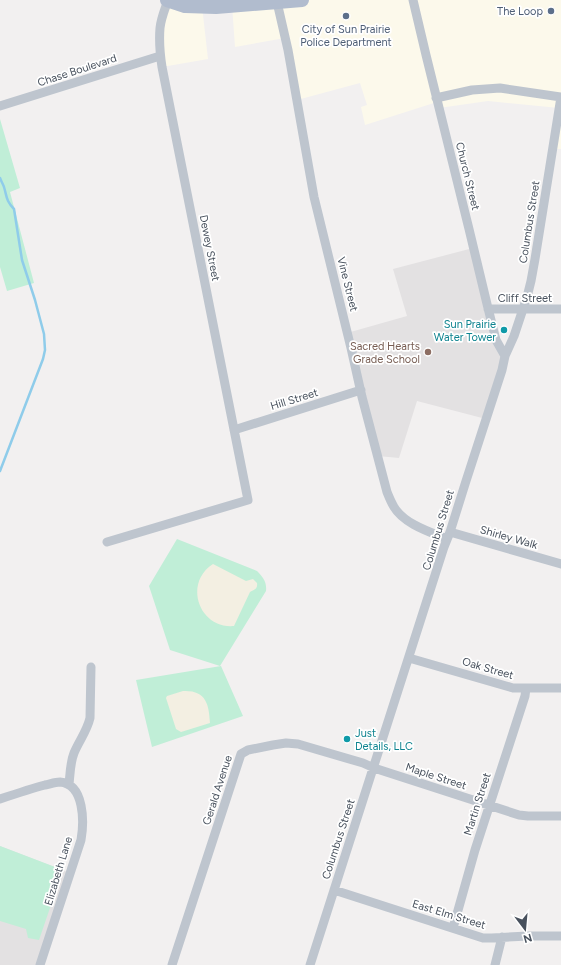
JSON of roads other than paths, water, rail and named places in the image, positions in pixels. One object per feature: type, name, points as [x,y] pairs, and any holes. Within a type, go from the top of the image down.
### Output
[{"type":"main road","points":[[168,0],[185,6],[216,6],[302,0]]},
{"type":"street","name":"Dewey Street","points":[[107,542],[248,500],[160,56],[160,28],[168,0]]},
{"type":"street","name":"Church Street","points":[[413,0],[488,310],[496,340],[505,356]]},
{"type":"street","name":"Vine Street","points":[[277,2],[314,197],[361,390],[388,492],[394,507],[406,520],[422,528],[449,536]]},
{"type":"street","name":"Chase Boulevard","points":[[0,106],[160,56]]},
{"type":"street","points":[[436,98],[472,90],[500,88],[561,97]]},
{"type":"street","name":"Columbus Street","points":[[310,965],[449,536],[502,370],[505,356],[523,310],[535,260],[561,97]]},
{"type":"street","name":"Cliff Street","points":[[488,310],[561,309]]},
{"type":"street","name":"Hill Street","points":[[234,430],[361,390]]},
{"type":"street","name":"Shirley Walk","points":[[449,536],[561,564]]},
{"type":"street","name":"Oak Street","points":[[409,658],[514,688],[561,688]]},
{"type":"street","points":[[0,799],[54,783],[60,782],[69,785],[72,758],[90,718],[91,667]]},
{"type":"street","name":"Martin Street","points":[[453,928],[465,883],[525,696],[526,688]]},
{"type":"street","name":"Gerald Avenue","points":[[172,965],[241,754],[248,750],[273,745],[286,743],[298,744],[374,768]]},
{"type":"street","name":"Maple Street","points":[[374,768],[519,815],[561,816]]},
{"type":"street","name":"Elizabeth Lane","points":[[40,965],[83,830],[82,811],[77,792],[69,785]]},
{"type":"street","name":"East Elm Street","points":[[334,890],[483,938],[561,936]]},
{"type":"street","points":[[495,965],[502,938]]},
{"type":"waterway","points":[[0,178],[8,201],[14,209],[22,260],[44,334],[45,350],[43,359],[0,471]]},
{"type":"place","name":"The Loop","points":[[551,11]]},
{"type":"place","name":"City of Sun Prairie Police Department","points":[[346,16]]},
{"type":"place","name":"Sun Prairie Water Tower","points":[[504,330]]},
{"type":"place","name":"Sacred Hearts Grade School","points":[[428,352]]},
{"type":"place","name":"Just Details, LLC","points":[[347,739]]}]
